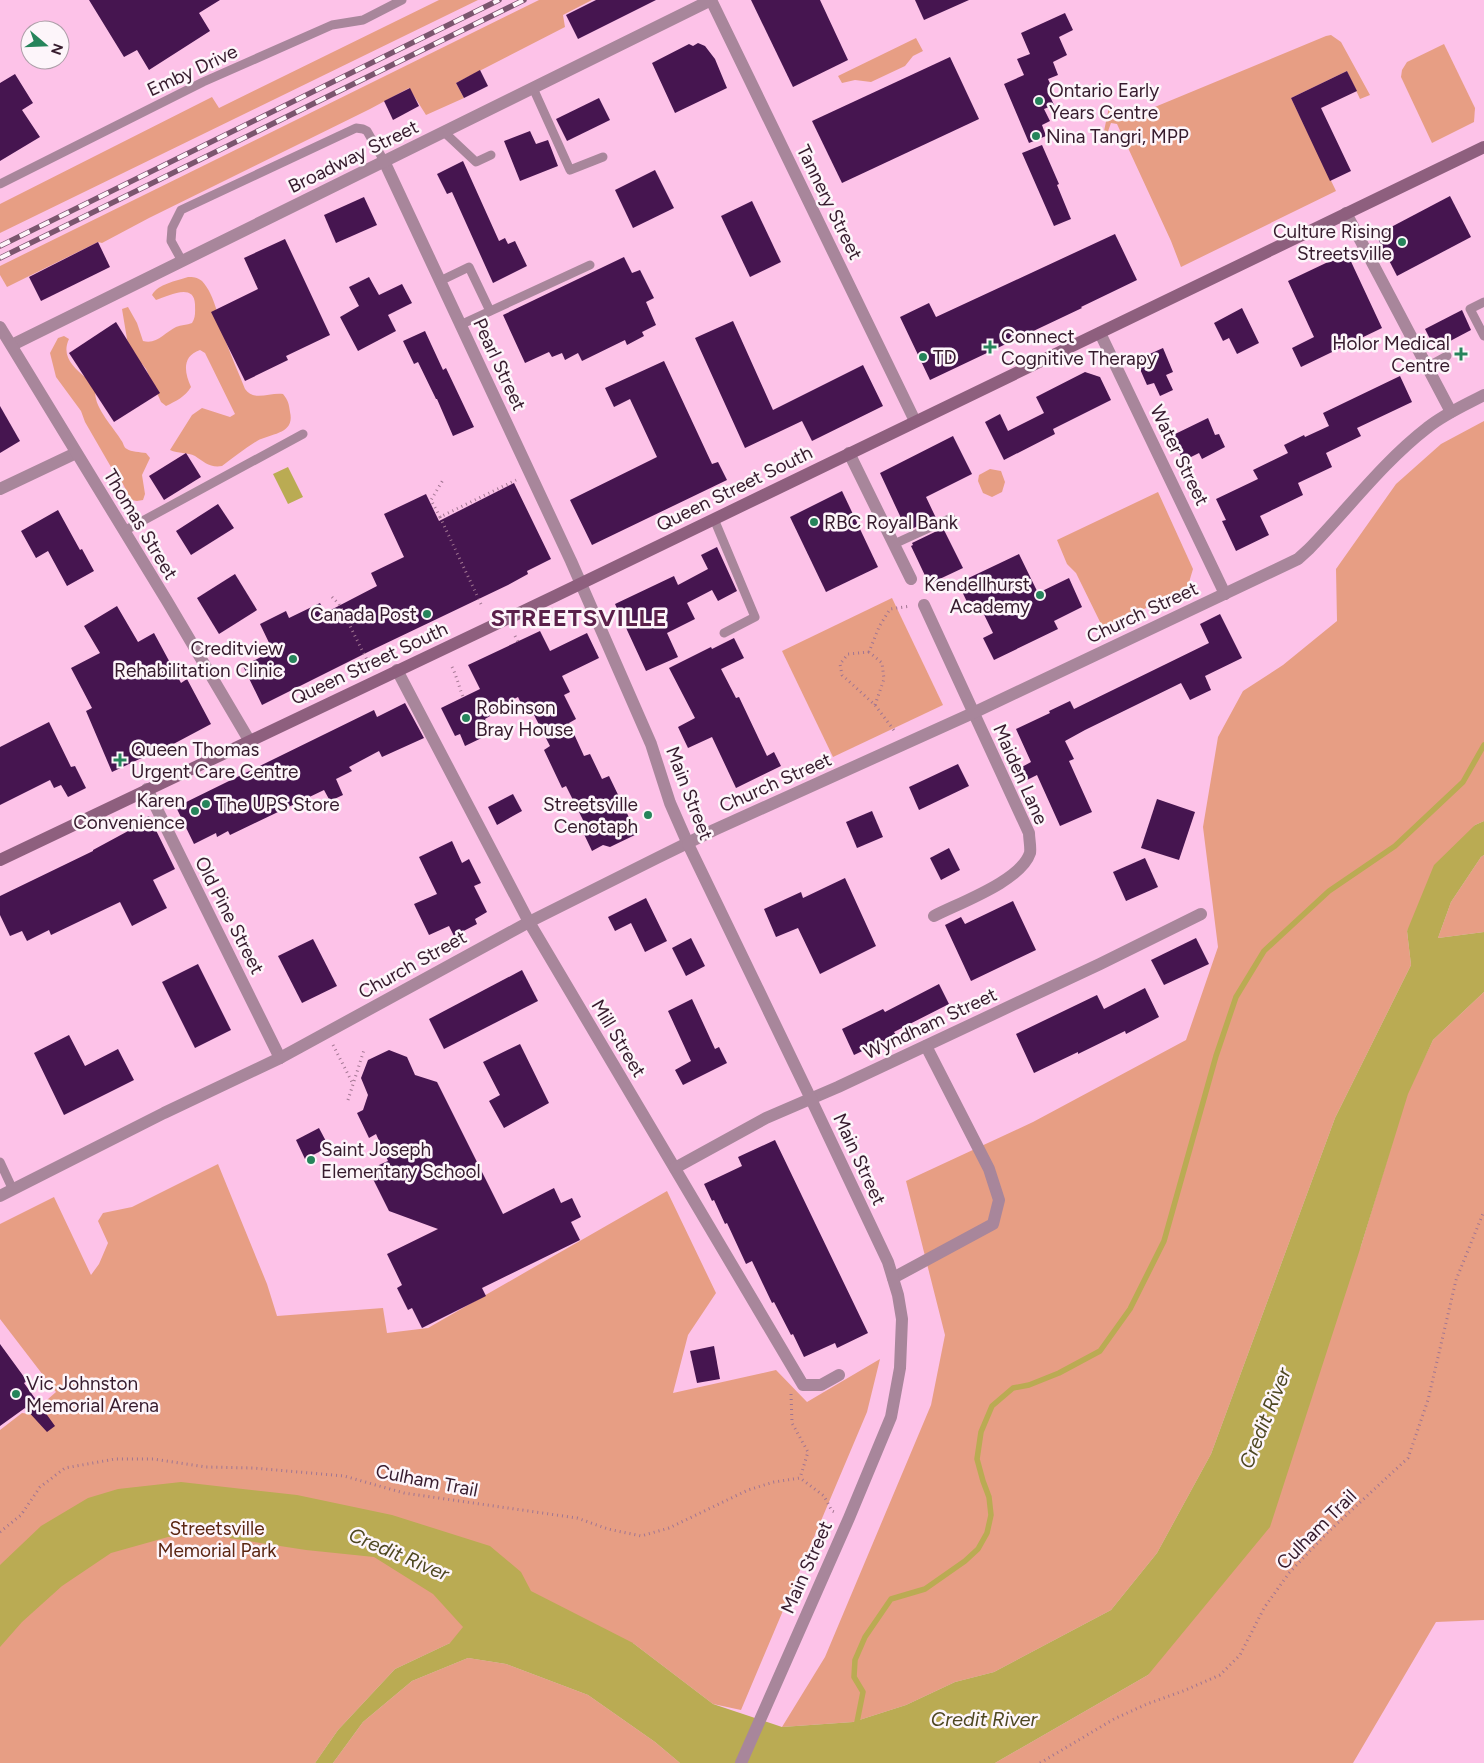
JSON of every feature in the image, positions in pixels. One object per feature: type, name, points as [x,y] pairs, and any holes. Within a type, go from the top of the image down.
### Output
[{"type":"main road","name":"Queen Street South","points":[[0,860],[1100,334],[1484,147]]},
{"type":"street","name":"Broadway Street","points":[[12,345],[711,0]]},
{"type":"street","name":"Tannery Street","points":[[711,0],[915,421]]},
{"type":"street","name":"Pearl Street","points":[[384,161],[581,583]]},
{"type":"street","points":[[1346,213],[1451,412]]},
{"type":"street","name":"Thomas Street","points":[[0,327],[249,740]]},
{"type":"street","name":"Water Street","points":[[1100,334],[1225,594]]},
{"type":"street","name":"Church Street","points":[[0,1196],[164,1113],[280,1058],[529,922],[714,830],[973,713],[1298,559],[1316,543],[1413,439],[1451,412],[1484,395]]},
{"type":"street","points":[[0,489],[76,453]]},
{"type":"street","points":[[849,453],[911,579]]},
{"type":"street","name":"Main Street","points":[[581,583],[651,744],[670,803],[688,844],[888,1262],[898,1295],[902,1319],[902,1346],[897,1392],[891,1417],[849,1518],[741,1763]]},
{"type":"street","name":"Maiden Lane","points":[[924,605],[1028,833],[1030,852],[1022,867],[1008,880],[934,916]]},
{"type":"street","name":"Mill Street","points":[[397,670],[529,922],[803,1385]]},
{"type":"street","name":"Old Pine Street","points":[[147,790],[280,1058]]},
{"type":"street","name":"Wyndham Street","points":[[675,1168],[766,1118],[926,1046],[1201,914]]},
{"type":"street","points":[[893,1278],[993,1224],[999,1200],[989,1169],[926,1046]]},
{"type":"street","points":[[803,1385],[821,1385],[839,1376]]},
{"type":"lane","name":"Emby Drive","points":[[0,184],[203,82],[332,25],[363,20],[402,0]]},
{"type":"lane","points":[[532,88],[570,170],[603,158]]},
{"type":"lane","points":[[182,261],[171,241],[172,228],[180,210],[352,130],[363,129],[368,131],[384,161]]},
{"type":"lane","points":[[444,132],[476,162],[491,155]]},
{"type":"lane","points":[[460,325],[590,265]]},
{"type":"lane","points":[[440,281],[469,267],[490,311]]},
{"type":"lane","points":[[1484,302],[1470,309],[1484,336]]},
{"type":"lane","points":[[1427,367],[1447,356]]},
{"type":"lane","points":[[124,531],[303,434]]},
{"type":"lane","points":[[894,544],[951,518]]},
{"type":"lane","points":[[714,519],[755,617],[724,633]]},
{"type":"lane","points":[[0,1162],[13,1190]]},
{"type":"path","points":[[440,517],[518,479]]},
{"type":"path","points":[[443,480],[432,500],[481,604]]},
{"type":"path","points":[[332,597],[338,604],[367,660]]},
{"type":"path","points":[[869,652],[879,627],[890,609],[924,605]]},
{"type":"path","points":[[516,636],[518,642]]},
{"type":"path","points":[[875,705],[884,679],[882,664],[869,652],[848,654],[840,664],[842,675],[875,705],[888,720],[903,745]]},
{"type":"path","points":[[452,667],[463,697]]},
{"type":"path","points":[[332,1045],[353,1085]]},
{"type":"path","points":[[348,1100],[364,1050]]},
{"type":"path","name":"Culham Trail","points":[[1040,1763],[1114,1719],[1148,1704],[1183,1692],[1220,1675],[1240,1656],[1264,1608],[1289,1573],[1327,1533],[1408,1458],[1428,1400],[1456,1280],[1484,1211]]},
{"type":"path","points":[[803,1385],[791,1391],[792,1423],[808,1452],[800,1478],[824,1496],[832,1511],[849,1518]]},
{"type":"path","name":"Culham Trail","points":[[0,1532],[21,1514],[40,1487],[65,1468],[115,1459],[153,1459],[206,1467],[253,1468],[344,1476],[404,1493],[577,1518],[608,1529],[641,1536],[668,1528],[748,1490],[774,1482],[800,1478]]},
{"type":"green space","points":[[439,0],[478,0],[0,233],[0,204],[212,97],[219,108]]},
{"type":"green space","points":[[539,0],[592,0],[563,15],[565,27],[456,83],[464,98],[426,115],[409,88],[102,243],[98,242],[7,287],[0,275],[0,266]]},
{"type":"green space","points":[[1331,35],[1341,42],[1370,95],[1360,99],[1347,71],[1291,98],[1336,191],[1181,267],[1117,124],[1111,123],[1106,137],[1103,136],[1109,107],[1114,106],[1121,121]]},
{"type":"green space","points":[[916,38],[923,51],[913,56],[905,66],[871,82],[855,80],[842,83],[838,76]]},
{"type":"green space","points":[[1444,44],[1475,108],[1474,122],[1432,143],[1401,77],[1402,70],[1407,62]]},
{"type":"green space","points":[[188,277],[197,278],[202,281],[211,294],[226,342],[245,389],[249,393],[258,396],[283,394],[289,404],[291,419],[286,429],[257,441],[222,466],[211,465],[195,456],[170,450],[192,415],[202,408],[230,417],[235,414],[205,353],[200,350],[187,360],[186,370],[191,387],[183,396],[166,406],[161,402],[142,364],[96,388],[95,395],[104,415],[125,447],[131,451],[146,453],[150,458],[142,475],[145,494],[143,500],[131,500],[85,422],[81,411],[56,377],[50,353],[58,338],[64,336],[69,339],[66,351],[67,356],[77,370],[86,378],[128,345],[122,309],[128,307],[137,323],[143,341],[148,342],[157,340],[176,327],[192,323],[195,316],[195,304],[194,297],[190,294],[180,292],[156,300],[152,295],[158,288]]},
{"type":"green space","points":[[1484,421],[1484,821],[1475,825],[1407,931],[1411,965],[1335,1118],[1211,1454],[1157,1553],[1111,1610],[994,1672],[955,1682],[906,1705],[853,1722],[782,1727],[825,1657],[931,1405],[945,1335],[906,1181],[1033,1122],[1186,1040],[1218,947],[1203,827],[1218,737],[1243,691],[1283,665],[1337,621],[1336,569],[1396,484],[1441,444]]},
{"type":"green space","points":[[990,469],[1001,471],[1005,482],[1002,492],[992,497],[983,493],[978,481],[979,475]]},
{"type":"green space","points":[[1158,492],[1193,569],[1187,589],[1103,628],[1076,573],[1067,564],[1057,540]]},
{"type":"green space","points":[[892,598],[943,705],[833,757],[782,651]]},
{"type":"green space","points":[[1484,855],[1484,932],[1438,938],[1451,902]]},
{"type":"green space","points":[[1484,992],[1484,1620],[1436,1622],[1353,1763],[995,1763],[1148,1675],[1361,1246],[1407,1094],[1433,1040]]},
{"type":"green space","name":"Streetsville Memorial Park","points":[[218,1164],[267,1284],[277,1316],[383,1308],[387,1333],[428,1328],[667,1191],[716,1293],[688,1335],[673,1393],[776,1370],[807,1402],[880,1359],[867,1412],[741,1710],[713,1704],[633,1643],[450,1643],[395,1669],[338,1730],[315,1763],[0,1763],[0,1430],[22,1413],[31,1414],[56,1392],[0,1319],[0,1224],[54,1197],[91,1275],[99,1264],[108,1243],[98,1221],[103,1213],[132,1207]]},
{"type":"green space","points":[[468,1658],[506,1664],[588,1695],[655,1742],[680,1763],[333,1763],[363,1722],[412,1681]]},
{"type":"water","points":[[288,467],[303,497],[288,504],[273,474]]},
{"type":"water","name":"Credit River","points":[[1484,821],[1484,855],[1451,902],[1438,938],[1484,932],[1484,992],[1433,1040],[1408,1094],[1270,1527],[1148,1675],[995,1763],[680,1763],[655,1742],[588,1695],[506,1664],[468,1658],[412,1681],[363,1722],[333,1763],[315,1763],[338,1730],[395,1669],[450,1643],[463,1627],[433,1594],[374,1557],[306,1550],[210,1535],[168,1537],[111,1553],[62,1586],[22,1622],[0,1647],[0,1565],[41,1526],[88,1498],[118,1489],[181,1482],[297,1495],[392,1515],[490,1546],[521,1572],[531,1591],[633,1643],[713,1704],[782,1727],[853,1722],[906,1705],[955,1682],[994,1672],[1111,1610],[1157,1553],[1211,1454],[1335,1118],[1411,965],[1407,931],[1434,865],[1475,825]]},
{"type":"building","points":[[89,0],[220,0],[199,13],[210,31],[149,70],[137,50],[124,57]]},
{"type":"building","points":[[596,0],[656,0],[578,39],[566,15]]},
{"type":"building","points":[[751,0],[820,0],[848,60],[793,87]]},
{"type":"building","points":[[915,0],[969,0],[924,20]]},
{"type":"building","points":[[1065,13],[1073,30],[1059,37],[1067,55],[1053,62],[1058,75],[1048,79],[1053,90],[1048,92],[1054,105],[1044,109],[1050,121],[1042,125],[1046,136],[1029,143],[1004,84],[1024,75],[1017,59],[1030,54],[1021,33]]},
{"type":"building","points":[[698,43],[705,46],[715,59],[727,88],[675,113],[652,63],[689,44],[693,46]]},
{"type":"building","points":[[950,57],[979,119],[842,183],[812,121]]},
{"type":"building","points":[[480,70],[488,86],[464,98],[456,83]]},
{"type":"building","points":[[1347,71],[1357,91],[1321,108],[1351,171],[1330,181],[1291,98]]},
{"type":"building","points":[[15,74],[33,103],[22,110],[40,137],[0,161],[0,83]]},
{"type":"building","points":[[410,88],[419,106],[393,120],[384,101]]},
{"type":"building","points":[[599,98],[610,120],[567,141],[556,119]]},
{"type":"building","points":[[530,131],[536,144],[548,140],[558,166],[520,181],[504,141]]},
{"type":"building","points":[[1042,145],[1059,184],[1057,185],[1071,219],[1054,226],[1022,153]]},
{"type":"building","points":[[463,161],[499,241],[505,238],[508,244],[515,241],[527,266],[493,283],[452,192],[447,194],[437,174]]},
{"type":"building","points":[[655,170],[674,208],[633,228],[615,190]]},
{"type":"building","points":[[1450,196],[1471,237],[1397,276],[1376,235]]},
{"type":"building","points":[[364,197],[377,225],[336,243],[324,215]]},
{"type":"building","points":[[752,201],[781,262],[750,277],[721,216]]},
{"type":"building","points":[[1115,234],[1137,280],[930,380],[900,317],[929,303],[936,317]]},
{"type":"building","points":[[285,239],[330,335],[286,356],[288,360],[245,381],[211,312],[258,289],[244,258]]},
{"type":"building","points":[[98,242],[110,267],[41,301],[29,277]]},
{"type":"building","points":[[1347,253],[1382,328],[1301,367],[1292,348],[1314,337],[1288,281]]},
{"type":"building","points":[[624,257],[632,273],[640,270],[654,298],[646,302],[656,325],[642,332],[644,336],[627,345],[625,340],[582,361],[578,353],[565,360],[562,353],[552,357],[549,352],[525,363],[503,315]]},
{"type":"building","points":[[369,277],[379,295],[402,284],[412,303],[388,315],[396,331],[358,351],[340,317],[359,306],[349,287]]},
{"type":"building","points":[[1242,308],[1259,343],[1237,354],[1229,338],[1223,341],[1214,323]]},
{"type":"building","name":"Holor Medical Centre","points":[[1462,310],[1471,330],[1435,349],[1425,329]]},
{"type":"building","points":[[733,321],[773,410],[863,365],[883,406],[812,441],[802,421],[745,448],[695,338]]},
{"type":"building","points":[[116,322],[160,393],[114,422],[69,353]]},
{"type":"building","points":[[425,331],[443,370],[446,368],[474,427],[453,436],[418,362],[414,364],[403,341]]},
{"type":"building","points":[[1163,348],[1173,372],[1166,375],[1173,390],[1160,396],[1154,383],[1147,385],[1136,360]]},
{"type":"building","points":[[664,361],[712,464],[718,462],[727,480],[592,545],[570,500],[657,457],[630,399],[614,407],[605,388]]},
{"type":"building","points":[[1085,372],[1100,377],[1111,400],[1053,429],[1055,434],[1004,460],[985,422],[1000,414],[1008,431],[1044,413],[1036,397]]},
{"type":"building","points":[[1400,376],[1412,402],[1357,428],[1361,436],[1326,453],[1332,467],[1298,483],[1303,495],[1260,516],[1269,535],[1236,551],[1222,521],[1226,520],[1216,499],[1258,479],[1253,470],[1288,453],[1284,445],[1329,426],[1323,413]]},
{"type":"building","points":[[0,406],[20,441],[0,453]]},
{"type":"building","points":[[1208,418],[1215,435],[1219,434],[1225,447],[1202,459],[1199,453],[1183,461],[1171,436]]},
{"type":"building","points":[[953,436],[972,474],[926,497],[936,518],[907,531],[880,473]]},
{"type":"building","points":[[186,453],[201,477],[164,500],[149,476]]},
{"type":"building","points":[[514,483],[551,559],[527,571],[528,574],[508,585],[262,705],[243,666],[273,651],[260,624],[286,611],[289,618],[320,603],[325,613],[377,586],[371,573],[404,557],[384,514],[426,494],[439,521]]},
{"type":"building","points":[[842,491],[878,567],[826,592],[790,517]]},
{"type":"building","points":[[218,504],[234,528],[191,555],[176,531]]},
{"type":"building","points":[[58,510],[94,571],[67,586],[48,551],[36,558],[21,531]]},
{"type":"building","points":[[941,529],[942,531],[944,530],[963,568],[929,584],[911,546],[913,545],[912,543]]},
{"type":"building","points":[[717,547],[737,591],[718,601],[712,590],[687,603],[695,619],[667,633],[678,657],[646,671],[615,604],[674,576],[678,585],[708,569],[701,555]]},
{"type":"building","points":[[1019,554],[1038,593],[1069,578],[1082,607],[1054,621],[1058,629],[994,660],[983,638],[993,633],[977,600],[968,604],[958,583]]},
{"type":"building","points":[[235,574],[257,610],[219,634],[197,598]]},
{"type":"building","points":[[117,606],[138,642],[154,633],[181,683],[187,679],[211,724],[149,757],[148,755],[112,772],[86,711],[92,708],[71,668],[100,653],[84,626]]},
{"type":"building","points":[[1220,614],[1242,658],[1205,676],[1211,690],[1190,700],[1181,683],[1065,741],[1074,759],[1069,761],[1092,812],[1060,826],[1037,775],[1027,780],[1020,768],[1031,762],[1016,729],[1070,701],[1074,709],[1209,643],[1200,624]]},
{"type":"building","points":[[540,631],[550,651],[587,633],[599,658],[562,676],[570,692],[564,695],[576,719],[569,723],[584,756],[590,754],[602,779],[609,776],[637,834],[610,847],[603,845],[592,851],[583,832],[588,830],[566,786],[562,788],[544,750],[550,746],[532,711],[526,714],[518,697],[488,712],[490,716],[485,719],[492,733],[465,746],[460,734],[455,736],[441,708],[480,689],[468,665]]},
{"type":"building","points":[[734,638],[744,658],[721,669],[736,698],[739,697],[767,756],[774,752],[781,766],[736,788],[712,737],[688,748],[678,727],[695,718],[669,668]]},
{"type":"building","points":[[405,703],[424,738],[382,757],[379,751],[349,767],[352,771],[336,779],[343,795],[330,801],[324,790],[230,835],[228,831],[217,837],[216,833],[194,844],[176,807],[374,710],[377,717]]},
{"type":"building","points":[[49,722],[71,767],[75,766],[86,788],[68,797],[61,785],[54,788],[50,780],[0,805],[0,747]]},
{"type":"building","points":[[958,764],[969,786],[919,810],[909,787]]},
{"type":"building","points":[[513,794],[522,811],[497,825],[488,807]]},
{"type":"building","points":[[1157,799],[1195,812],[1179,860],[1141,848]]},
{"type":"building","points":[[872,811],[883,837],[857,848],[846,822]]},
{"type":"building","points":[[149,816],[175,869],[153,880],[167,908],[132,926],[120,902],[51,935],[49,930],[27,941],[22,931],[10,936],[0,915],[0,896],[93,851],[130,830],[128,826]]},
{"type":"building","points":[[452,841],[462,863],[469,859],[481,883],[474,886],[487,912],[475,919],[477,924],[454,936],[449,926],[429,935],[414,904],[437,894],[419,857]]},
{"type":"building","points":[[949,848],[960,870],[941,880],[930,858]]},
{"type":"building","points":[[1145,858],[1158,887],[1126,901],[1113,872]]},
{"type":"building","points":[[845,878],[876,946],[820,974],[798,928],[776,937],[764,909],[801,892],[803,898]]},
{"type":"building","points":[[646,898],[667,941],[645,952],[631,923],[615,931],[608,917]]},
{"type":"building","points":[[1013,901],[1036,950],[971,981],[945,925],[961,917],[965,924]]},
{"type":"building","points":[[691,938],[705,966],[686,976],[672,948]]},
{"type":"building","points":[[1196,938],[1209,964],[1164,985],[1151,960]]},
{"type":"building","points":[[313,939],[337,986],[302,1003],[278,956]]},
{"type":"building","points":[[198,964],[231,1030],[195,1048],[162,982]]},
{"type":"building","points":[[522,970],[538,1001],[444,1049],[429,1019]]},
{"type":"building","points":[[939,984],[949,1004],[894,1032],[896,1035],[854,1055],[842,1029],[883,1009],[885,1012]]},
{"type":"building","points":[[1145,988],[1159,1017],[1126,1034],[1125,1031],[1034,1073],[1016,1034],[1097,995],[1104,1009]]},
{"type":"building","points":[[692,999],[715,1049],[719,1047],[727,1063],[683,1085],[675,1070],[691,1061],[668,1011]]},
{"type":"building","points":[[69,1035],[85,1066],[118,1049],[134,1080],[64,1115],[34,1053]]},
{"type":"building","points":[[520,1044],[549,1103],[504,1128],[489,1101],[500,1095],[483,1062]]},
{"type":"building","points":[[389,1050],[407,1057],[415,1075],[437,1082],[503,1214],[554,1188],[561,1203],[572,1198],[581,1217],[571,1222],[580,1240],[482,1288],[486,1296],[422,1328],[412,1308],[408,1310],[397,1288],[402,1285],[387,1254],[438,1229],[389,1211],[373,1179],[379,1165],[388,1161],[376,1134],[369,1138],[357,1113],[363,1110],[368,1095],[361,1078],[368,1060]]},
{"type":"building","points":[[319,1128],[329,1147],[305,1159],[296,1140]]},
{"type":"building","points":[[775,1140],[868,1333],[837,1348],[835,1343],[804,1357],[793,1334],[791,1335],[774,1302],[772,1303],[752,1261],[746,1264],[727,1223],[725,1224],[704,1184],[742,1166],[738,1157]]},
{"type":"building","name":"Vic Johnston Memorial Arena","points":[[0,1344],[27,1381],[24,1383],[55,1426],[47,1432],[25,1408],[0,1426]]},
{"type":"building","points":[[714,1346],[720,1379],[697,1383],[690,1351]]},
{"type":"waterway","points":[[856,1727],[863,1692],[854,1677],[855,1660],[865,1637],[891,1599],[925,1589],[965,1561],[978,1549],[987,1533],[991,1515],[989,1497],[977,1459],[981,1432],[992,1406],[1013,1388],[1029,1385],[1059,1373],[1100,1351],[1130,1309],[1164,1241],[1216,1056],[1236,997],[1264,951],[1329,891],[1395,846],[1463,782],[1484,745]]},
{"type":"railway","points":[[0,246],[499,0]]},
{"type":"railway","points":[[0,258],[524,0]]},
{"type":"place","name":"Ontario Early Years Centre","points":[[1039,101]]},
{"type":"place","name":"Nina Tangri, MPP","points":[[1036,136]]},
{"type":"place","name":"Culture Rising Streetsville","points":[[1402,242]]},
{"type":"place","name":"Connect Cognitive Therapy","points":[[990,347]]},
{"type":"place","name":"Holor Medical Centre","points":[[1461,354]]},
{"type":"place","name":"TD","points":[[923,357]]},
{"type":"place","name":"RBC Royal Bank","points":[[814,522]]},
{"type":"place","name":"Kendellhurst Academy","points":[[1040,595]]},
{"type":"place","name":"Canada Post","points":[[427,614]]},
{"type":"place","name":"Creditview Rehabilitation Clinic","points":[[293,659]]},
{"type":"place","name":"Robinson Bray House","points":[[466,718]]},
{"type":"place","name":"Queen Thomas Urgent Care Centre","points":[[120,760]]},
{"type":"place","name":"The UPS Store","points":[[206,804]]},
{"type":"place","name":"Karen Convenience","points":[[195,811]]},
{"type":"place","name":"Streetsville Cenotaph","points":[[648,815]]},
{"type":"place","name":"Saint Joseph Elementary School","points":[[311,1160]]},
{"type":"place","name":"Vic Johnston Memorial Arena","points":[[16,1394]]},
{"type":"district","name":"STREETSVILLE","points":[[579,618]]}]
